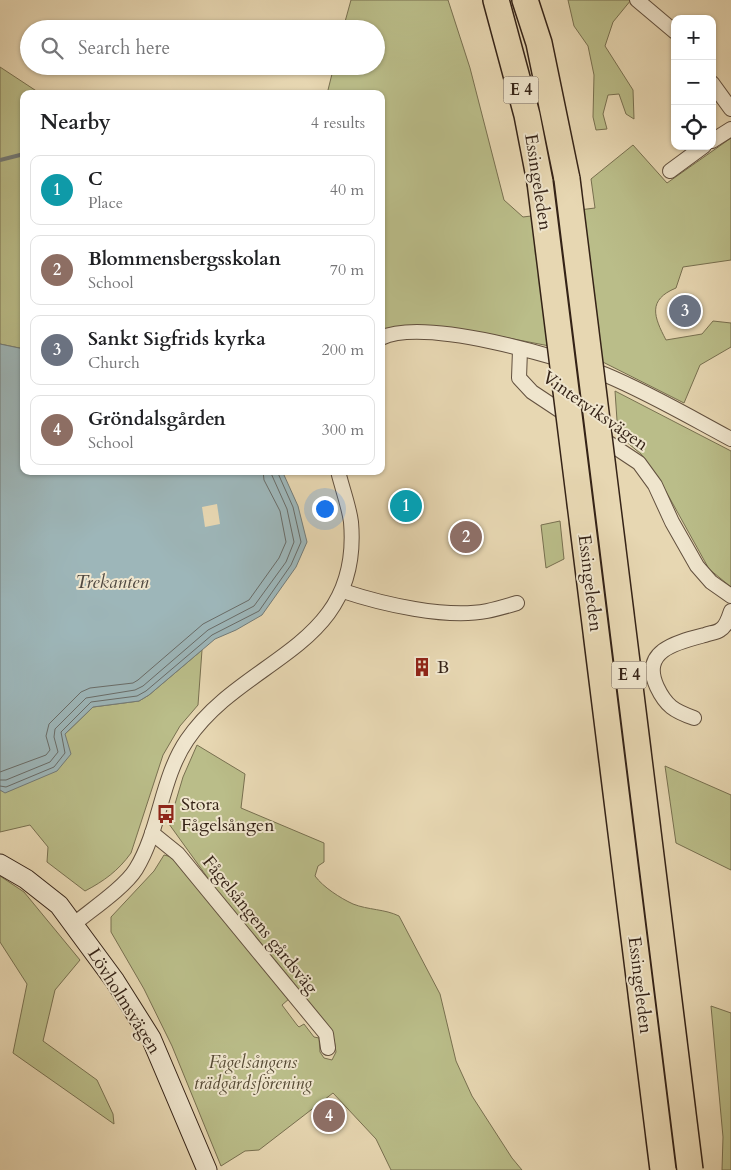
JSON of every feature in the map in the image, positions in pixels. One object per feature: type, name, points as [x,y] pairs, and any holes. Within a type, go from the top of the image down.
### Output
[{"type":"highway","name":"Essingeleden","points":[[496,0],[526,115],[540,182],[663,1170]]},
{"type":"highway","name":"Essingeleden","points":[[525,0],[539,43],[567,179],[690,1170]]},
{"type":"highway","points":[[539,0],[539,43]]},
{"type":"street","points":[[637,0],[671,29]]},
{"type":"street","points":[[716,88],[731,109]]},
{"type":"street","points":[[716,138],[731,129]]},
{"type":"street","points":[[670,171],[699,150]]},
{"type":"street","points":[[385,337],[405,332],[429,332],[520,350],[578,364],[607,376],[731,438]]},
{"type":"street","name":"Vinterviksvägen","points":[[520,350],[519,378],[532,392],[640,463],[655,485],[672,522],[697,566],[711,582],[731,596]]},
{"type":"street","points":[[74,924],[135,872],[145,853],[177,758],[186,741],[201,722],[238,688],[296,648],[335,605],[343,591],[352,546],[350,520],[339,475]]},
{"type":"street","points":[[343,591],[371,600],[455,613],[486,612],[517,603]]},
{"type":"street","points":[[694,718],[676,712],[662,698],[654,681],[653,667],[657,656],[667,647],[720,630],[728,620],[731,610]]},
{"type":"street","name":"Fågelsångens gårdsväg","points":[[152,833],[178,854],[326,1034],[328,1048]]},
{"type":"street","name":"Lövholmsvägen","points":[[0,864],[43,891],[59,905],[115,981],[151,1038],[207,1170]]},
{"type":"green space","points":[[351,0],[448,0],[470,68],[504,200],[523,217],[595,208],[591,179],[633,145],[667,183],[731,138],[731,260],[683,267],[676,288],[661,298],[657,304],[656,317],[666,340],[702,334],[713,321],[731,323],[731,347],[700,365],[684,403],[585,353],[478,332],[408,327],[385,331],[385,90],[328,90],[332,75],[385,75],[385,20],[345,20]]},
{"type":"green space","points":[[568,0],[631,0],[613,22],[605,46],[633,90],[634,119],[626,114],[619,94],[608,95],[603,114],[607,129],[596,130],[593,117],[594,75],[588,46],[574,26]]},
{"type":"green space","points":[[0,67],[35,90],[20,90],[20,348],[0,344]]},
{"type":"green space","points":[[615,391],[731,451],[731,587],[709,569],[658,477],[641,454],[618,435]]},
{"type":"green space","points":[[560,521],[564,559],[546,568],[541,525]]},
{"type":"green space","points":[[202,650],[198,705],[180,726],[163,755],[131,853],[116,870],[85,891],[47,862],[48,847],[30,825],[0,832],[0,790],[5,792],[93,707],[139,701],[149,695]]},
{"type":"green space","name":"Fågelsångens trädgårdsförening","points":[[197,745],[245,774],[241,808],[324,843],[324,862],[318,866],[315,876],[327,888],[353,904],[399,916],[440,994],[456,1061],[472,1096],[512,1158],[522,1170],[391,1170],[376,1139],[333,1093],[259,1150],[245,1151],[221,1166],[172,1046],[144,989],[111,932],[111,917],[154,871],[164,855],[176,858],[290,998],[282,1005],[299,1027],[304,1024],[314,1037],[319,1038],[320,1052],[324,1058],[332,1060],[336,1052],[334,1039],[246,931],[169,824],[183,777]]},
{"type":"green space","points":[[665,766],[731,795],[731,870],[676,843]]},
{"type":"green space","points":[[0,876],[24,892],[80,960],[55,990],[43,1041],[97,1080],[113,1114],[114,1124],[13,1053],[27,984],[0,942]]},
{"type":"green space","points":[[711,1006],[731,1013],[731,1170],[722,1170],[723,1137]]},
{"type":"water","name":"Trekanten","points":[[0,344],[20,348],[20,475],[284,475],[298,506],[307,542],[296,567],[262,615],[236,630],[215,639],[149,695],[139,701],[93,707],[65,734],[71,754],[57,771],[5,793],[0,790]]},
{"type":"pier","points":[[217,504],[220,524],[205,527],[202,507]]},
{"type":"waterway","points":[[0,160],[20,155]]},
{"type":"place","name":"Sankt Sigfrids kyrka","points":[[685,311]]},
{"type":"place","name":"C","points":[[406,506]]},
{"type":"place","name":"Blommensbergsskolan","points":[[466,537]]},
{"type":"place","name":"B","points":[[422,667]]},
{"type":"place","name":"Stora Fågelsången","points":[[166,814]]},
{"type":"place","name":"Gröndalsgården","points":[[329,1116]]}]
